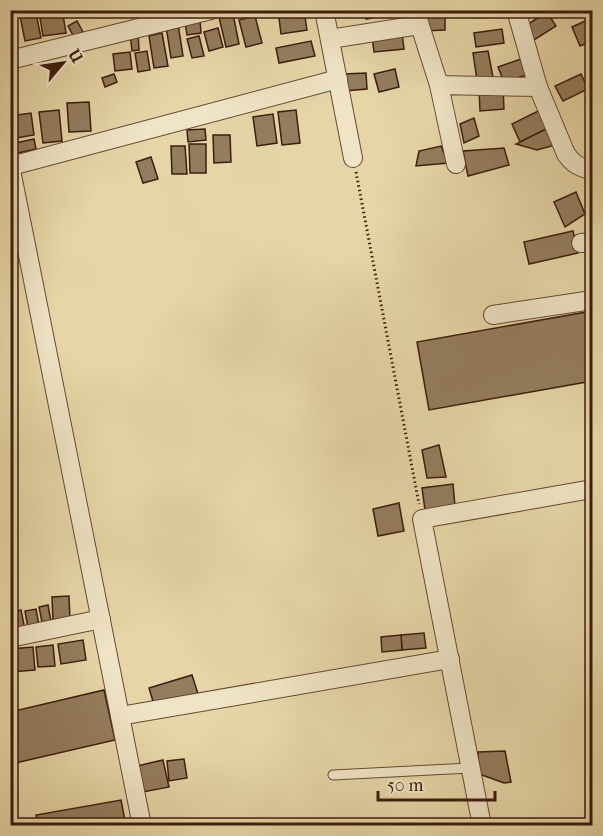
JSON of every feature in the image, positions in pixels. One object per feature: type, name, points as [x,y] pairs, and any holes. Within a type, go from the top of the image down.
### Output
[{"type":"street","points":[[10,60],[211,10]]},
{"type":"street","points":[[324,10],[353,158]]},
{"type":"street","points":[[516,10],[538,87],[566,154],[580,168],[592,170]]},
{"type":"street","points":[[330,39],[417,18],[439,85],[456,164]]},
{"type":"street","points":[[142,825],[11,166],[338,79]]},
{"type":"street","points":[[439,85],[538,87]]},
{"type":"street","points":[[493,315],[592,300]]},
{"type":"street","points":[[482,825],[422,519],[592,489]]},
{"type":"street","points":[[10,638],[101,619]]},
{"type":"street","points":[[120,716],[450,658]]},
{"type":"lane","points":[[333,775],[470,768]]},
{"type":"path","points":[[353,158],[422,519]]},
{"type":"building","points":[[278,10],[304,10],[307,30],[281,34]]},
{"type":"building","points":[[337,10],[360,10],[361,12],[339,17]]},
{"type":"building","points":[[365,10],[382,10],[383,16],[366,19]]},
{"type":"building","points":[[547,12],[556,26],[534,40],[525,26]]},
{"type":"building","points":[[36,13],[41,38],[25,41],[20,16]]},
{"type":"building","points":[[233,14],[239,44],[226,47],[219,17]]},
{"type":"building","points":[[445,14],[445,30],[422,31],[421,15]]},
{"type":"building","points":[[63,15],[66,33],[43,36],[40,18]]},
{"type":"building","points":[[255,16],[262,43],[246,47],[239,20]]},
{"type":"building","points":[[592,18],[592,41],[580,46],[572,27]]},
{"type":"building","points":[[200,20],[201,33],[187,35],[185,22]]},
{"type":"building","points":[[77,21],[83,32],[74,37],[68,26]]},
{"type":"building","points":[[178,24],[183,56],[171,58],[166,26]]},
{"type":"building","points":[[218,28],[223,47],[209,51],[204,32]]},
{"type":"building","points":[[502,29],[504,43],[476,47],[474,33]]},
{"type":"building","points":[[138,32],[139,50],[132,51],[130,33]]},
{"type":"building","points":[[162,33],[168,66],[154,68],[149,36]]},
{"type":"building","points":[[402,33],[404,49],[374,52],[372,36]]},
{"type":"building","points":[[199,36],[204,56],[192,58],[187,39]]},
{"type":"building","points":[[311,41],[315,56],[279,63],[276,48]]},
{"type":"building","points":[[147,51],[150,70],[138,72],[135,53]]},
{"type":"building","points":[[488,51],[493,77],[477,80],[473,53]]},
{"type":"building","points":[[130,52],[132,69],[115,71],[113,54]]},
{"type":"building","points":[[521,59],[526,75],[504,82],[498,67]]},
{"type":"building","points":[[395,69],[399,87],[379,92],[374,74]]},
{"type":"building","points":[[366,73],[367,89],[344,91],[343,74]]},
{"type":"building","points":[[114,74],[117,82],[105,87],[102,78]]},
{"type":"building","points":[[581,74],[588,89],[563,101],[555,86]]},
{"type":"building","points":[[503,88],[504,109],[480,111],[479,89]]},
{"type":"building","points":[[89,102],[91,131],[69,132],[67,103]]},
{"type":"building","points":[[59,110],[62,141],[43,143],[39,112]]},
{"type":"building","points":[[296,110],[300,143],[282,145],[278,112]]},
{"type":"building","points":[[540,110],[548,128],[520,142],[512,124]]},
{"type":"building","points":[[31,113],[34,135],[10,139],[10,116]]},
{"type":"building","points":[[273,114],[277,143],[257,146],[253,117]]},
{"type":"building","points":[[474,118],[479,136],[464,143],[460,124]]},
{"type":"building","points":[[548,128],[555,145],[537,150],[516,144]]},
{"type":"building","points":[[205,129],[206,140],[188,142],[187,130]]},
{"type":"building","points":[[213,135],[230,135],[231,162],[214,163]]},
{"type":"building","points":[[34,139],[36,149],[13,154],[11,144]]},
{"type":"building","points":[[189,144],[206,144],[206,173],[190,173]]},
{"type":"building","points":[[171,146],[185,146],[187,174],[172,174]]},
{"type":"building","points":[[441,146],[448,163],[416,166],[419,151]]},
{"type":"building","points":[[504,148],[509,165],[468,176],[463,151]]},
{"type":"building","points":[[151,157],[158,179],[143,183],[136,162]]},
{"type":"building","points":[[576,192],[585,214],[565,227],[554,202]]},
{"type":"building","points":[[573,231],[578,253],[529,264],[524,242]]},
{"type":"building","points":[[592,311],[592,381],[429,410],[417,342]]},
{"type":"building","points":[[439,445],[446,477],[427,478],[422,450]]},
{"type":"building","points":[[453,484],[455,506],[425,510],[422,488]]},
{"type":"building","points":[[399,503],[404,531],[378,536],[373,509]]},
{"type":"building","points":[[69,596],[70,620],[53,621],[52,597]]},
{"type":"building","points":[[48,605],[51,621],[42,622],[39,607]]},
{"type":"building","points":[[36,609],[39,626],[28,628],[25,611]]},
{"type":"building","points":[[21,610],[25,630],[13,632],[10,612]]},
{"type":"building","points":[[424,633],[426,648],[402,650],[401,635]]},
{"type":"building","points":[[401,635],[402,650],[382,652],[381,637]]},
{"type":"building","points":[[83,640],[86,660],[61,664],[58,644]]},
{"type":"building","points":[[53,645],[55,666],[38,667],[36,647]]},
{"type":"building","points":[[33,647],[35,670],[10,672],[10,649]]},
{"type":"building","points":[[192,675],[198,694],[155,708],[149,688]]},
{"type":"building","points":[[104,690],[115,740],[11,764],[10,712]]},
{"type":"building","points":[[505,751],[511,782],[504,783],[479,774],[478,752]]},
{"type":"building","points":[[184,759],[187,778],[169,781],[167,761]]},
{"type":"building","points":[[163,760],[169,787],[143,792],[137,766]]},
{"type":"building","points":[[121,800],[126,826],[38,826],[36,815]]}]
